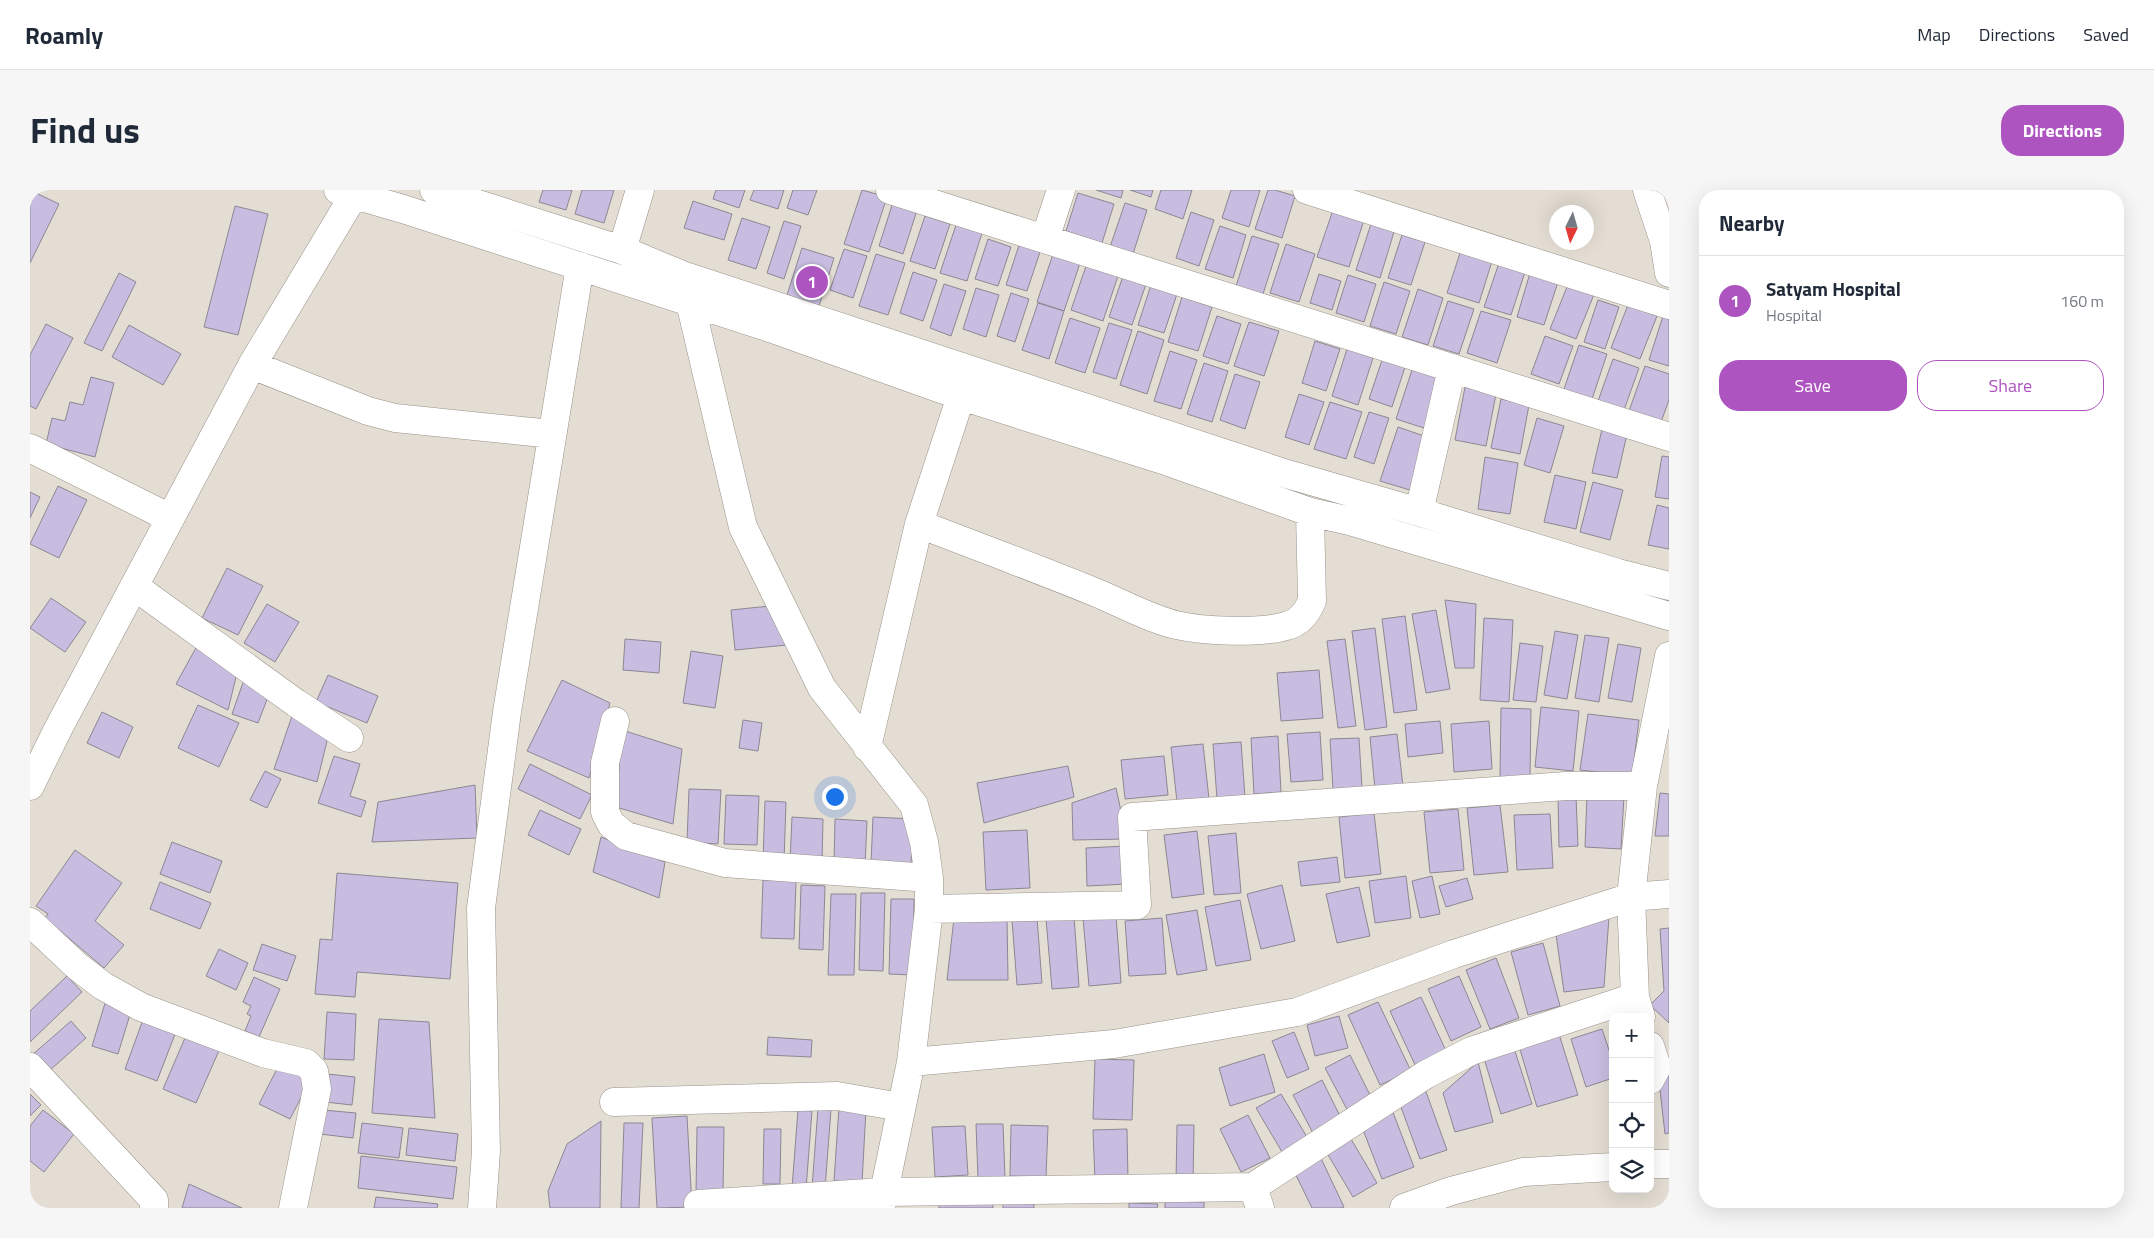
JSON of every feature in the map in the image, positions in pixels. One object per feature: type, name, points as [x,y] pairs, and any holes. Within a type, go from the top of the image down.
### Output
[{"type":"street","points":[[434,190],[622,250],[682,275],[1250,462],[1618,573],[1669,586]]},
{"type":"street","points":[[622,250],[640,190]]},
{"type":"street","points":[[890,190],[927,196],[1045,239],[1669,437]]},
{"type":"street","points":[[1045,239],[1061,190]]},
{"type":"street","points":[[1307,190],[1669,305]]},
{"type":"street","points":[[1647,190],[1664,241],[1669,273]]},
{"type":"street","points":[[33,769],[58,729],[252,365],[350,192],[776,330],[961,396],[1169,462],[1310,512],[1350,521],[1669,616]]},
{"type":"street","points":[[482,1208],[486,1151],[481,908],[507,712],[580,266]]},
{"type":"street","points":[[690,302],[743,527],[822,688],[914,805],[924,842],[929,878],[930,909],[914,1039],[882,1200]]},
{"type":"street","points":[[252,365],[368,411],[395,418],[552,434]]},
{"type":"street","points":[[1419,512],[1452,368]]},
{"type":"street","points":[[867,747],[919,524],[961,396]]},
{"type":"street","points":[[30,448],[170,518]]},
{"type":"street","points":[[919,524],[1094,592],[1151,617],[1177,625],[1226,631],[1287,626],[1300,619],[1308,611],[1312,601],[1310,512]]},
{"type":"street","points":[[1609,598],[1618,573]]},
{"type":"street","points":[[134,586],[296,703],[349,738]]},
{"type":"street","points":[[698,1204],[882,1200],[1257,1197],[1425,1075],[1471,1051],[1638,1007],[1632,891],[1635,854],[1643,786],[1669,656]]},
{"type":"street","points":[[615,721],[605,763],[605,812],[611,824],[626,836],[725,863],[929,878]]},
{"type":"street","points":[[930,909],[1137,905],[1132,817],[1566,786],[1643,786]]},
{"type":"street","points":[[914,1039],[1114,1044],[1297,1012],[1632,891],[1669,894]]},
{"type":"street","points":[[30,922],[78,967],[103,986],[141,1007],[263,1053],[306,1063],[314,1072],[317,1089],[293,1208]]},
{"type":"street","points":[[1654,1058],[1657,1067],[1654,1073]]},
{"type":"street","points":[[30,1066],[154,1200],[154,1208]]},
{"type":"street","points":[[614,1102],[836,1096],[901,1107]]},
{"type":"street","points":[[1654,1164],[1669,1164]]},
{"type":"street","points":[[1404,1208],[1451,1191],[1523,1172],[1609,1167]]},
{"type":"building","points":[[543,190],[572,190],[566,210],[539,202]]},
{"type":"building","points":[[582,190],[614,190],[604,223],[575,214]]},
{"type":"building","points":[[716,190],[745,190],[739,208],[713,199]]},
{"type":"building","points":[[754,190],[784,190],[778,209],[750,200]]},
{"type":"building","points":[[793,190],[817,190],[808,215],[787,208]]},
{"type":"building","points":[[862,190],[887,197],[869,252],[844,244]]},
{"type":"building","points":[[1096,190],[1123,190],[1121,198]]},
{"type":"building","points":[[1130,190],[1153,190],[1151,197]]},
{"type":"building","points":[[1161,190],[1192,190],[1183,219],[1155,209]]},
{"type":"building","points":[[1231,190],[1260,190],[1249,227],[1222,218]]},
{"type":"building","points":[[1268,190],[1275,190],[1295,196],[1282,238],[1255,229]]},
{"type":"building","points":[[32,191],[59,204],[30,263],[30,194]]},
{"type":"building","points":[[1078,193],[1114,204],[1102,243],[1066,231]]},
{"type":"building","points":[[894,199],[918,207],[903,254],[879,246]]},
{"type":"building","points":[[693,201],[732,214],[724,240],[684,228]]},
{"type":"building","points":[[1125,203],[1147,210],[1133,254],[1110,247]]},
{"type":"building","points":[[235,206],[268,214],[238,335],[204,327]]},
{"type":"building","points":[[1333,210],[1364,220],[1349,267],[1317,257]]},
{"type":"building","points":[[1191,212],[1214,220],[1199,266],[1176,258]]},
{"type":"building","points":[[925,216],[950,224],[935,269],[910,261]]},
{"type":"building","points":[[742,218],[770,227],[756,269],[728,260]]},
{"type":"building","points":[[784,221],[801,226],[784,279],[767,273]]},
{"type":"building","points":[[1371,224],[1394,232],[1380,278],[1356,270]]},
{"type":"building","points":[[956,225],[982,233],[967,281],[940,273]]},
{"type":"building","points":[[1220,226],[1246,235],[1233,278],[1205,269]]},
{"type":"building","points":[[1402,235],[1425,242],[1411,285],[1388,278]]},
{"type":"building","points":[[1252,236],[1279,244],[1263,294],[1236,286]]},
{"type":"building","points":[[988,239],[1011,247],[998,286],[975,279]]},
{"type":"building","points":[[1021,239],[1042,246],[1027,291],[1006,285]]},
{"type":"building","points":[[1286,244],[1315,254],[1299,302],[1270,293]]},
{"type":"building","points":[[1462,247],[1493,258],[1479,303],[1447,293]]},
{"type":"building","points":[[802,248],[834,258],[819,306],[787,295]]},
{"type":"building","points":[[844,249],[867,256],[853,298],[830,290]]},
{"type":"building","points":[[876,254],[905,263],[888,315],[859,306]]},
{"type":"building","points":[[1053,254],[1080,263],[1064,311],[1037,302]]},
{"type":"building","points":[[1499,263],[1525,272],[1511,315],[1484,307]]},
{"type":"building","points":[[1086,266],[1118,276],[1103,321],[1071,310]]},
{"type":"building","points":[[913,272],[937,280],[923,321],[900,313]]},
{"type":"building","points":[[119,273],[136,282],[102,351],[84,343]]},
{"type":"building","points":[[1530,273],[1558,282],[1544,325],[1517,317]]},
{"type":"building","points":[[1319,274],[1341,281],[1332,310],[1310,303]]},
{"type":"building","points":[[1348,275],[1376,284],[1364,322],[1336,313]]},
{"type":"building","points":[[1123,276],[1146,284],[1132,325],[1109,317]]},
{"type":"building","points":[[1152,282],[1178,291],[1164,333],[1138,325]]},
{"type":"building","points":[[1384,282],[1410,291],[1396,334],[1370,326]]},
{"type":"building","points":[[1569,282],[1595,292],[1576,339],[1550,329]]},
{"type":"building","points":[[944,284],[966,291],[951,336],[930,328]]},
{"type":"building","points":[[976,288],[999,295],[986,337],[963,329]]},
{"type":"building","points":[[1418,289],[1443,298],[1428,345],[1402,337]]},
{"type":"building","points":[[1011,293],[1029,299],[1015,342],[997,336]]},
{"type":"building","points":[[1182,297],[1212,307],[1198,351],[1168,342]]},
{"type":"building","points":[[1598,300],[1619,307],[1605,349],[1584,342]]},
{"type":"building","points":[[1448,301],[1474,309],[1459,354],[1433,346]]},
{"type":"building","points":[[1038,303],[1064,311],[1049,359],[1022,350]]},
{"type":"building","points":[[1628,305],[1657,316],[1640,359],[1611,348]]},
{"type":"building","points":[[1481,311],[1511,320],[1497,363],[1467,353]]},
{"type":"building","points":[[1217,316],[1241,324],[1228,364],[1203,356]]},
{"type":"building","points":[[1663,316],[1669,318],[1669,366],[1649,360]]},
{"type":"building","points":[[1070,318],[1100,328],[1085,373],[1055,363]]},
{"type":"building","points":[[1249,322],[1279,331],[1264,376],[1234,366]]},
{"type":"building","points":[[1109,323],[1132,330],[1116,379],[1093,372]]},
{"type":"building","points":[[46,324],[73,338],[36,409],[30,406],[30,355]]},
{"type":"building","points":[[129,325],[181,354],[163,385],[112,357]]},
{"type":"building","points":[[1138,331],[1164,340],[1147,394],[1120,385]]},
{"type":"building","points":[[1545,336],[1573,346],[1559,384],[1531,374]]},
{"type":"building","points":[[1315,341],[1340,349],[1326,391],[1302,383]]},
{"type":"building","points":[[1579,345],[1607,354],[1591,402],[1563,392]]},
{"type":"building","points":[[1347,349],[1373,358],[1358,405],[1332,396]]},
{"type":"building","points":[[1170,351],[1197,360],[1181,409],[1154,401]]},
{"type":"building","points":[[1613,359],[1639,368],[1624,410],[1598,401]]},
{"type":"building","points":[[1382,360],[1405,367],[1392,407],[1369,399]]},
{"type":"building","points":[[1204,363],[1228,371],[1212,422],[1187,414]]},
{"type":"building","points":[[1645,366],[1669,374],[1669,400],[1661,422],[1629,411]]},
{"type":"building","points":[[1412,370],[1443,379],[1427,429],[1396,419]]},
{"type":"building","points":[[1235,374],[1260,382],[1245,429],[1220,420]]},
{"type":"building","points":[[91,377],[114,383],[95,457],[46,444],[52,418],[65,421],[70,402],[83,405]]},
{"type":"building","points":[[1465,387],[1496,394],[1486,446],[1455,440]]},
{"type":"building","points":[[1299,394],[1324,402],[1309,445],[1285,437]]},
{"type":"building","points":[[1501,399],[1529,405],[1520,454],[1491,448]]},
{"type":"building","points":[[1330,402],[1362,412],[1346,459],[1314,449]]},
{"type":"building","points":[[1369,412],[1389,418],[1374,464],[1354,457]]},
{"type":"building","points":[[1537,418],[1564,426],[1550,473],[1524,465]]},
{"type":"building","points":[[1398,427],[1430,438],[1413,491],[1380,481]]},
{"type":"building","points":[[1602,429],[1627,434],[1617,478],[1592,473]]},
{"type":"building","points":[[1662,456],[1669,457],[1669,499],[1655,497]]},
{"type":"building","points":[[1485,457],[1518,463],[1510,514],[1478,509]]},
{"type":"building","points":[[1555,475],[1586,482],[1576,529],[1544,522]]},
{"type":"building","points":[[1593,482],[1623,490],[1610,540],[1580,532]]},
{"type":"building","points":[[58,486],[87,500],[59,558],[30,544]]},
{"type":"building","points":[[30,492],[40,497],[30,518]]},
{"type":"building","points":[[1657,505],[1669,508],[1669,549],[1648,545]]},
{"type":"building","points":[[227,568],[263,586],[238,635],[202,618]]},
{"type":"building","points":[[51,598],[86,622],[65,652],[30,628]]},
{"type":"building","points":[[1445,600],[1476,604],[1474,668],[1455,668]]},
{"type":"building","points":[[267,604],[299,622],[275,662],[244,643]]},
{"type":"building","points":[[770,606],[787,645],[735,650],[731,610]]},
{"type":"building","points":[[1436,610],[1450,689],[1426,693],[1412,614]]},
{"type":"building","points":[[1405,616],[1417,710],[1394,713],[1382,619]]},
{"type":"building","points":[[1484,618],[1513,620],[1509,702],[1480,700]]},
{"type":"building","points":[[1375,628],[1387,727],[1365,730],[1352,631]]},
{"type":"building","points":[[1555,631],[1578,635],[1567,699],[1544,695]]},
{"type":"building","points":[[1585,635],[1609,638],[1599,702],[1575,698]]},
{"type":"building","points":[[625,639],[661,642],[659,673],[623,670]]},
{"type":"building","points":[[1345,639],[1356,726],[1338,728],[1327,641]]},
{"type":"building","points":[[1520,643],[1543,646],[1536,702],[1513,700]]},
{"type":"building","points":[[1618,644],[1641,648],[1632,702],[1608,698]]},
{"type":"building","points":[[197,646],[238,669],[228,710],[176,684]]},
{"type":"building","points":[[691,651],[723,656],[715,708],[683,703]]},
{"type":"building","points":[[1319,670],[1323,718],[1281,721],[1277,673]]},
{"type":"building","points":[[246,674],[268,697],[258,723],[232,714]]},
{"type":"building","points":[[328,675],[378,696],[367,723],[316,702]]},
{"type":"building","points":[[562,680],[610,703],[589,778],[527,751]]},
{"type":"building","points":[[198,705],[239,723],[219,767],[178,748]]},
{"type":"building","points":[[1541,707],[1579,711],[1573,771],[1535,767]]},
{"type":"building","points":[[1501,708],[1531,709],[1530,777],[1500,777]]},
{"type":"building","points":[[102,712],[133,727],[119,758],[87,743]]},
{"type":"building","points":[[293,713],[329,733],[317,782],[274,769]]},
{"type":"building","points":[[1588,714],[1639,720],[1632,776],[1580,770]]},
{"type":"building","points":[[743,720],[762,723],[758,751],[739,748]]},
{"type":"building","points":[[1440,721],[1443,753],[1408,757],[1405,724]]},
{"type":"building","points":[[1489,721],[1492,769],[1454,772],[1451,724]]},
{"type":"building","points":[[622,730],[682,749],[673,824],[616,807]]},
{"type":"building","points":[[1320,732],[1323,780],[1291,782],[1287,734]]},
{"type":"building","points":[[1397,734],[1403,786],[1375,789],[1370,737]]},
{"type":"building","points":[[1278,736],[1281,792],[1254,794],[1251,738]]},
{"type":"building","points":[[1359,738],[1362,788],[1333,789],[1330,739]]},
{"type":"building","points":[[1241,742],[1245,797],[1217,799],[1213,744]]},
{"type":"building","points":[[1203,744],[1209,799],[1177,802],[1171,747]]},
{"type":"building","points":[[334,756],[360,764],[350,796],[366,801],[361,817],[318,803]]},
{"type":"building","points":[[1164,756],[1168,795],[1125,799],[1121,760]]},
{"type":"building","points":[[530,764],[592,795],[580,819],[518,789]]},
{"type":"building","points":[[1068,766],[1074,797],[984,823],[977,783]]},
{"type":"building","points":[[265,771],[281,779],[267,808],[250,800]]},
{"type":"building","points":[[475,785],[477,838],[372,842],[378,802]]},
{"type":"building","points":[[1116,788],[1127,839],[1073,840],[1072,803]]},
{"type":"building","points":[[689,789],[721,790],[718,844],[687,842]]},
{"type":"building","points":[[1660,793],[1669,794],[1669,836],[1655,836]]},
{"type":"building","points":[[726,795],[759,796],[757,845],[724,844]]},
{"type":"building","points":[[1587,795],[1624,796],[1621,849],[1585,847]]},
{"type":"building","points":[[1576,796],[1578,846],[1559,847],[1558,797]]},
{"type":"building","points":[[765,801],[786,802],[784,862],[763,862]]},
{"type":"building","points":[[1500,805],[1508,872],[1474,875],[1467,808]]},
{"type":"building","points":[[1458,809],[1464,870],[1430,873],[1424,812]]},
{"type":"building","points":[[540,810],[581,829],[569,855],[528,835]]},
{"type":"building","points":[[1374,813],[1381,874],[1345,878],[1339,817]]},
{"type":"building","points":[[1550,814],[1553,868],[1517,870],[1514,815]]},
{"type":"building","points":[[792,817],[823,819],[822,863],[790,862]]},
{"type":"building","points":[[873,817],[913,819],[911,865],[871,864]]},
{"type":"building","points":[[835,819],[867,821],[865,865],[834,864]]},
{"type":"building","points":[[1027,830],[1030,888],[986,890],[983,832]]},
{"type":"building","points":[[1197,831],[1204,894],[1172,898],[1164,835]]},
{"type":"building","points":[[1236,833],[1241,893],[1214,895],[1208,836]]},
{"type":"building","points":[[601,837],[665,862],[659,898],[593,872]]},
{"type":"building","points":[[172,842],[222,861],[210,893],[160,874]]},
{"type":"building","points":[[1126,846],[1127,884],[1087,886],[1086,848]]},
{"type":"building","points":[[75,850],[122,883],[95,921],[124,945],[104,968],[45,918],[48,914],[36,906]]},
{"type":"building","points":[[1337,857],[1340,882],[1301,886],[1298,862]]},
{"type":"building","points":[[337,873],[458,883],[450,979],[357,972],[355,997],[315,994],[320,939],[332,940]]},
{"type":"building","points":[[1406,876],[1411,918],[1375,923],[1369,881]]},
{"type":"building","points":[[1432,876],[1440,914],[1420,918],[1412,881]]},
{"type":"building","points":[[1467,878],[1473,899],[1446,907],[1439,886]]},
{"type":"building","points":[[763,880],[796,881],[794,939],[761,938]]},
{"type":"building","points":[[160,882],[211,903],[200,929],[150,909]]},
{"type":"building","points":[[801,885],[825,886],[823,950],[799,949]]},
{"type":"building","points":[[1282,885],[1295,941],[1261,949],[1247,894]]},
{"type":"building","points":[[1359,887],[1370,936],[1337,943],[1326,894]]},
{"type":"building","points":[[861,893],[885,893],[883,971],[859,970]]},
{"type":"building","points":[[831,894],[856,894],[854,975],[828,975]]},
{"type":"building","points":[[891,899],[914,899],[913,975],[889,974]]},
{"type":"building","points":[[1240,900],[1251,960],[1216,966],[1205,907]]},
{"type":"building","points":[[1197,910],[1207,970],[1177,975],[1166,915]]},
{"type":"building","points":[[1074,916],[1079,987],[1052,989],[1046,919]]},
{"type":"building","points":[[1116,916],[1121,983],[1089,986],[1083,918]]},
{"type":"building","points":[[1007,917],[1008,980],[947,980],[954,918]]},
{"type":"building","points":[[1609,917],[1604,987],[1564,992],[1556,934]]},
{"type":"building","points":[[1037,918],[1042,983],[1017,985],[1012,920]]},
{"type":"building","points":[[1162,918],[1166,974],[1129,976],[1125,921]]},
{"type":"building","points":[[1669,928],[1669,1023],[1650,1005],[1664,991],[1660,929]]},
{"type":"building","points":[[1543,943],[1560,1006],[1528,1015],[1511,952]]},
{"type":"building","points":[[262,944],[296,956],[287,981],[253,970]]},
{"type":"building","points":[[219,949],[248,963],[236,990],[206,976]]},
{"type":"building","points":[[1496,958],[1519,1018],[1490,1029],[1466,970]]},
{"type":"building","points":[[67,976],[82,992],[30,1042],[30,1011]]},
{"type":"building","points":[[1459,976],[1481,1027],[1451,1041],[1428,989]]},
{"type":"building","points":[[254,977],[280,989],[259,1037],[245,1031],[251,1016],[247,1014],[251,1006],[243,1002]]},
{"type":"building","points":[[1421,997],[1447,1053],[1416,1067],[1390,1011]]},
{"type":"building","points":[[106,1000],[132,1008],[118,1054],[92,1046]]},
{"type":"building","points":[[1378,1002],[1411,1071],[1380,1085],[1348,1015]]},
{"type":"building","points":[[327,1012],[356,1014],[354,1060],[324,1059]]},
{"type":"building","points":[[1339,1016],[1348,1048],[1315,1056],[1307,1025]]},
{"type":"building","points":[[144,1017],[177,1029],[157,1081],[125,1069]]},
{"type":"building","points":[[379,1019],[429,1022],[435,1118],[372,1113]]},
{"type":"building","points":[[71,1021],[86,1038],[48,1072],[32,1055]]},
{"type":"building","points":[[1602,1029],[1609,1050],[1609,1079],[1586,1087],[1571,1039]]},
{"type":"building","points":[[188,1031],[221,1046],[196,1103],[163,1089]]},
{"type":"building","points":[[1294,1032],[1309,1069],[1287,1078],[1272,1041]]},
{"type":"building","points":[[1559,1034],[1578,1095],[1537,1107],[1519,1046]]},
{"type":"building","points":[[768,1037],[812,1040],[811,1057],[767,1055]]},
{"type":"building","points":[[1512,1042],[1532,1104],[1501,1114],[1482,1052]]},
{"type":"building","points":[[1264,1054],[1275,1092],[1230,1106],[1219,1068]]},
{"type":"building","points":[[1350,1055],[1374,1103],[1350,1115],[1325,1068]]},
{"type":"building","points":[[1095,1059],[1134,1060],[1132,1120],[1093,1119]]},
{"type":"building","points":[[1478,1062],[1493,1122],[1455,1132],[1443,1093]]},
{"type":"building","points":[[280,1063],[311,1078],[290,1119],[259,1104]]},
{"type":"building","points":[[1669,1071],[1669,1133],[1665,1134],[1658,1073]]},
{"type":"building","points":[[328,1074],[355,1077],[352,1105],[325,1102]]},
{"type":"building","points":[[1322,1080],[1342,1120],[1314,1135],[1293,1095]]},
{"type":"building","points":[[1425,1089],[1447,1150],[1420,1159],[1398,1099]]},
{"type":"building","points":[[30,1094],[41,1105],[30,1116]]},
{"type":"building","points":[[1281,1094],[1307,1137],[1282,1152],[1256,1108]]},
{"type":"building","points":[[839,1107],[866,1109],[862,1183],[834,1181]]},
{"type":"building","points":[[818,1108],[831,1109],[825,1189],[812,1188]]},
{"type":"building","points":[[43,1110],[74,1134],[44,1172],[30,1161],[30,1126]]},
{"type":"building","points":[[323,1110],[356,1113],[353,1138],[320,1134]]},
{"type":"building","points":[[798,1110],[812,1111],[806,1189],[792,1188]]},
{"type":"building","points":[[1392,1110],[1414,1167],[1382,1179],[1360,1122]]},
{"type":"building","points":[[1248,1115],[1270,1158],[1241,1172],[1220,1129]]},
{"type":"building","points":[[687,1116],[692,1207],[657,1208],[652,1118]]},
{"type":"building","points":[[601,1121],[600,1208],[550,1208],[548,1191],[567,1144]]},
{"type":"building","points":[[362,1123],[403,1128],[399,1158],[358,1153]]},
{"type":"building","points":[[624,1123],[643,1123],[639,1208],[621,1208]]},
{"type":"building","points":[[976,1124],[1003,1124],[1005,1178],[978,1179]]},
{"type":"building","points":[[1011,1125],[1048,1126],[1046,1177],[1010,1176]]},
{"type":"building","points":[[1177,1125],[1194,1125],[1193,1182],[1176,1182]]},
{"type":"building","points":[[965,1126],[968,1175],[935,1177],[932,1127]]},
{"type":"building","points":[[697,1127],[724,1127],[723,1194],[696,1194]]},
{"type":"building","points":[[409,1128],[458,1134],[455,1161],[406,1155]]},
{"type":"building","points":[[764,1129],[781,1129],[780,1184],[763,1184]]},
{"type":"building","points":[[1127,1129],[1128,1181],[1095,1182],[1093,1130]]},
{"type":"building","points":[[1351,1139],[1377,1183],[1353,1197],[1327,1153]]},
{"type":"building","points":[[1319,1154],[1344,1207],[1312,1208],[1292,1167]]},
{"type":"building","points":[[361,1156],[457,1167],[453,1199],[358,1188]]},
{"type":"building","points":[[189,1184],[242,1208],[182,1208]]},
{"type":"building","points":[[376,1197],[438,1204],[437,1208],[374,1208]]},
{"type":"building","points":[[1033,1198],[1034,1208],[1003,1208],[1003,1200]]},
{"type":"building","points":[[992,1200],[993,1208],[939,1208],[939,1204]]},
{"type":"building","points":[[1165,1201],[1204,1202],[1204,1208],[1165,1208]]},
{"type":"building","points":[[1129,1203],[1158,1204],[1157,1208],[1129,1208]]},
{"type":"place","name":"Satyam Hospital","points":[[812,282]]}]
